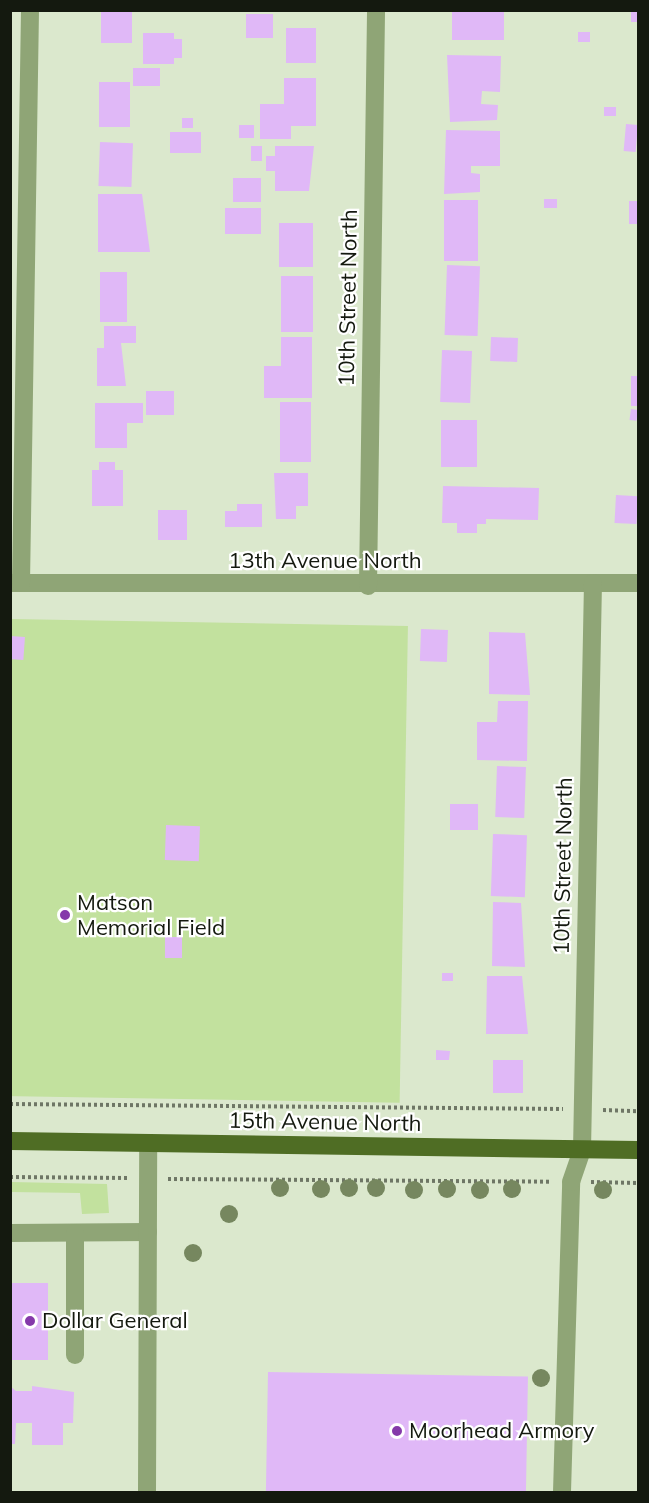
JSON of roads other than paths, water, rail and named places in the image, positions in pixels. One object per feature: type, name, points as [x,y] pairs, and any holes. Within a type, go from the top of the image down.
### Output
[{"type":"main road","name":"15th Avenue North","points":[[10,1140],[148,1144],[639,1150]]},
{"type":"street","points":[[16,584],[30,10]]},
{"type":"street","name":"10th Street North","points":[[368,586],[376,10]]},
{"type":"street","name":"13th Avenue North","points":[[16,584],[368,586],[639,584]]},
{"type":"street","name":"10th Street North","points":[[562,1492],[571,1182],[582,1150],[593,584]]},
{"type":"street","points":[[147,1492],[148,1144]]},
{"type":"street","points":[[10,1233],[148,1232]]},
{"type":"street","points":[[75,1233],[75,1355]]},
{"type":"place","name":"Matson Memorial Field","points":[[65,915]]},
{"type":"place","name":"Dollar General","points":[[30,1321]]},
{"type":"place","name":"Moorhead Armory","points":[[397,1431]]}]
